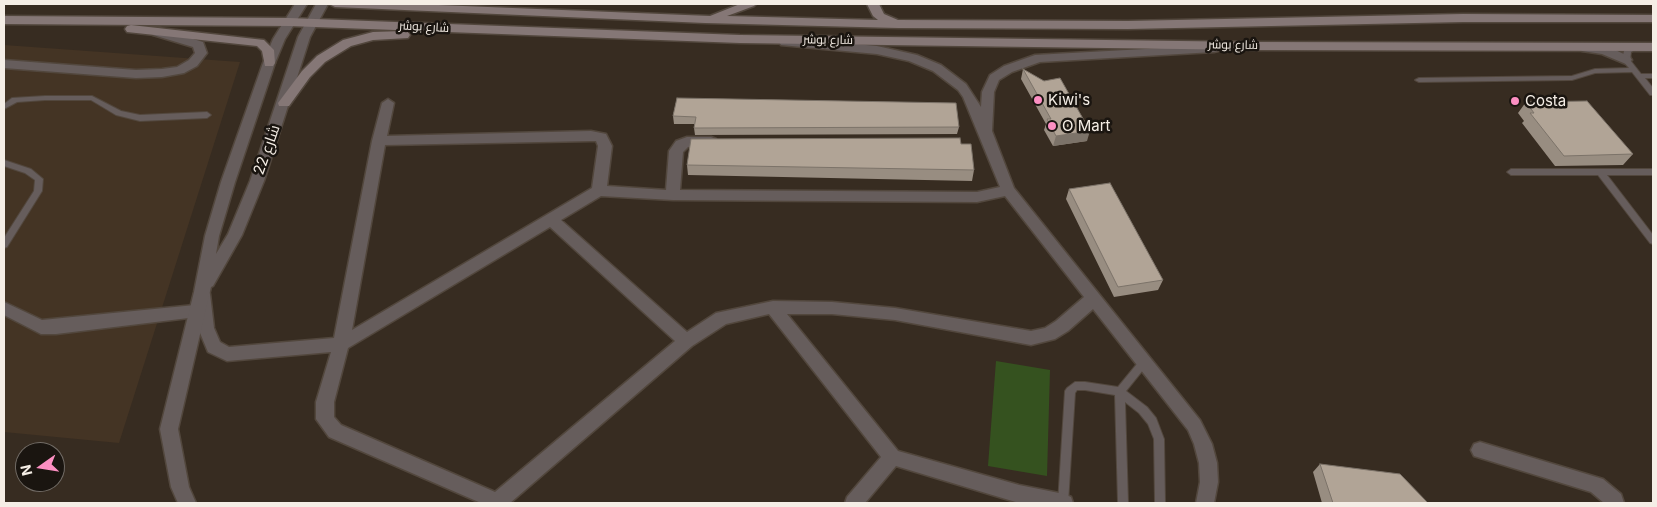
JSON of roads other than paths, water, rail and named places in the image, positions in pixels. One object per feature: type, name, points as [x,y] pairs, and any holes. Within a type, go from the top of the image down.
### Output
[{"type":"main road","name":"شارع بوشر","points":[[335,4],[430,6],[705,19],[898,24],[1128,25],[1462,18],[1653,19]]},
{"type":"main road","points":[[705,19],[750,4]]},
{"type":"main road","points":[[873,4],[879,16],[898,24]]},
{"type":"main road","points":[[1462,18],[1508,10],[1509,4]]},
{"type":"main road","name":"شارع بوشر","points":[[4,20],[289,22],[740,39],[1253,46],[1653,47]]},
{"type":"main road","points":[[35,20],[260,43],[268,50],[269,63]]},
{"type":"main road","points":[[284,103],[306,74],[321,59],[347,43],[373,36],[552,33]]},
{"type":"street","name":"شارع 22","points":[[187,503],[180,487],[169,429],[198,311],[212,236],[228,182],[269,63],[279,39],[301,4]]},
{"type":"street","name":"شارع 22","points":[[202,292],[235,235],[257,181],[310,23],[322,4]]},
{"type":"street","points":[[4,64],[136,74],[162,74],[180,70],[193,63],[201,53],[199,45],[157,32]]},
{"type":"street","points":[[740,39],[877,50],[912,58],[937,68],[962,87],[969,96],[986,133],[1008,190],[1194,425],[1208,463],[1209,482],[1205,503]]},
{"type":"street","points":[[986,133],[988,92],[994,78],[1008,69],[1039,58],[1253,46]]},
{"type":"street","points":[[1582,47],[1605,50],[1633,69]]},
{"type":"street","points":[[388,103],[379,141],[341,344],[325,402],[325,419],[336,431],[499,502],[686,341],[722,318],[773,307],[832,308],[895,314],[1031,338],[1049,334],[1062,326],[1093,299]]},
{"type":"street","points":[[379,141],[601,137],[605,146],[599,191]]},
{"type":"street","points":[[673,195],[676,151],[681,144],[687,142],[726,142]]},
{"type":"street","points":[[202,292],[206,328],[214,347],[227,354],[341,344],[552,221],[599,191],[673,195],[977,197],[1008,190]]},
{"type":"street","points":[[552,221],[686,341]]},
{"type":"street","points":[[773,307],[892,457],[1019,494],[1063,503]]},
{"type":"street","points":[[4,308],[28,322],[41,326],[56,327],[198,311]]},
{"type":"street","points":[[1480,450],[1597,486],[1615,503]]},
{"type":"street","points":[[854,503],[892,457]]},
{"type":"lane","points":[[1637,47],[1628,51],[1633,69],[1653,93]]},
{"type":"lane","points":[[1419,80],[1572,78],[1595,71],[1633,69],[1653,76]]},
{"type":"lane","points":[[4,107],[15,100],[92,98],[119,113],[140,118],[207,115]]},
{"type":"lane","points":[[4,163],[28,171],[39,179],[38,191],[4,245]]},
{"type":"lane","points":[[1511,172],[1653,172]]},
{"type":"lane","points":[[1601,173],[1653,241]]},
{"type":"lane","points":[[1123,503],[1120,392],[1144,362]]},
{"type":"lane","points":[[1063,503],[1070,391],[1075,386],[1120,392],[1143,410],[1152,420],[1159,439],[1160,503]]},
{"type":"place","name":"Kiwi's","points":[[1038,100]]},
{"type":"place","name":"Costa","points":[[1515,101]]},
{"type":"place","name":"O Mart","points":[[1052,126]]}]
